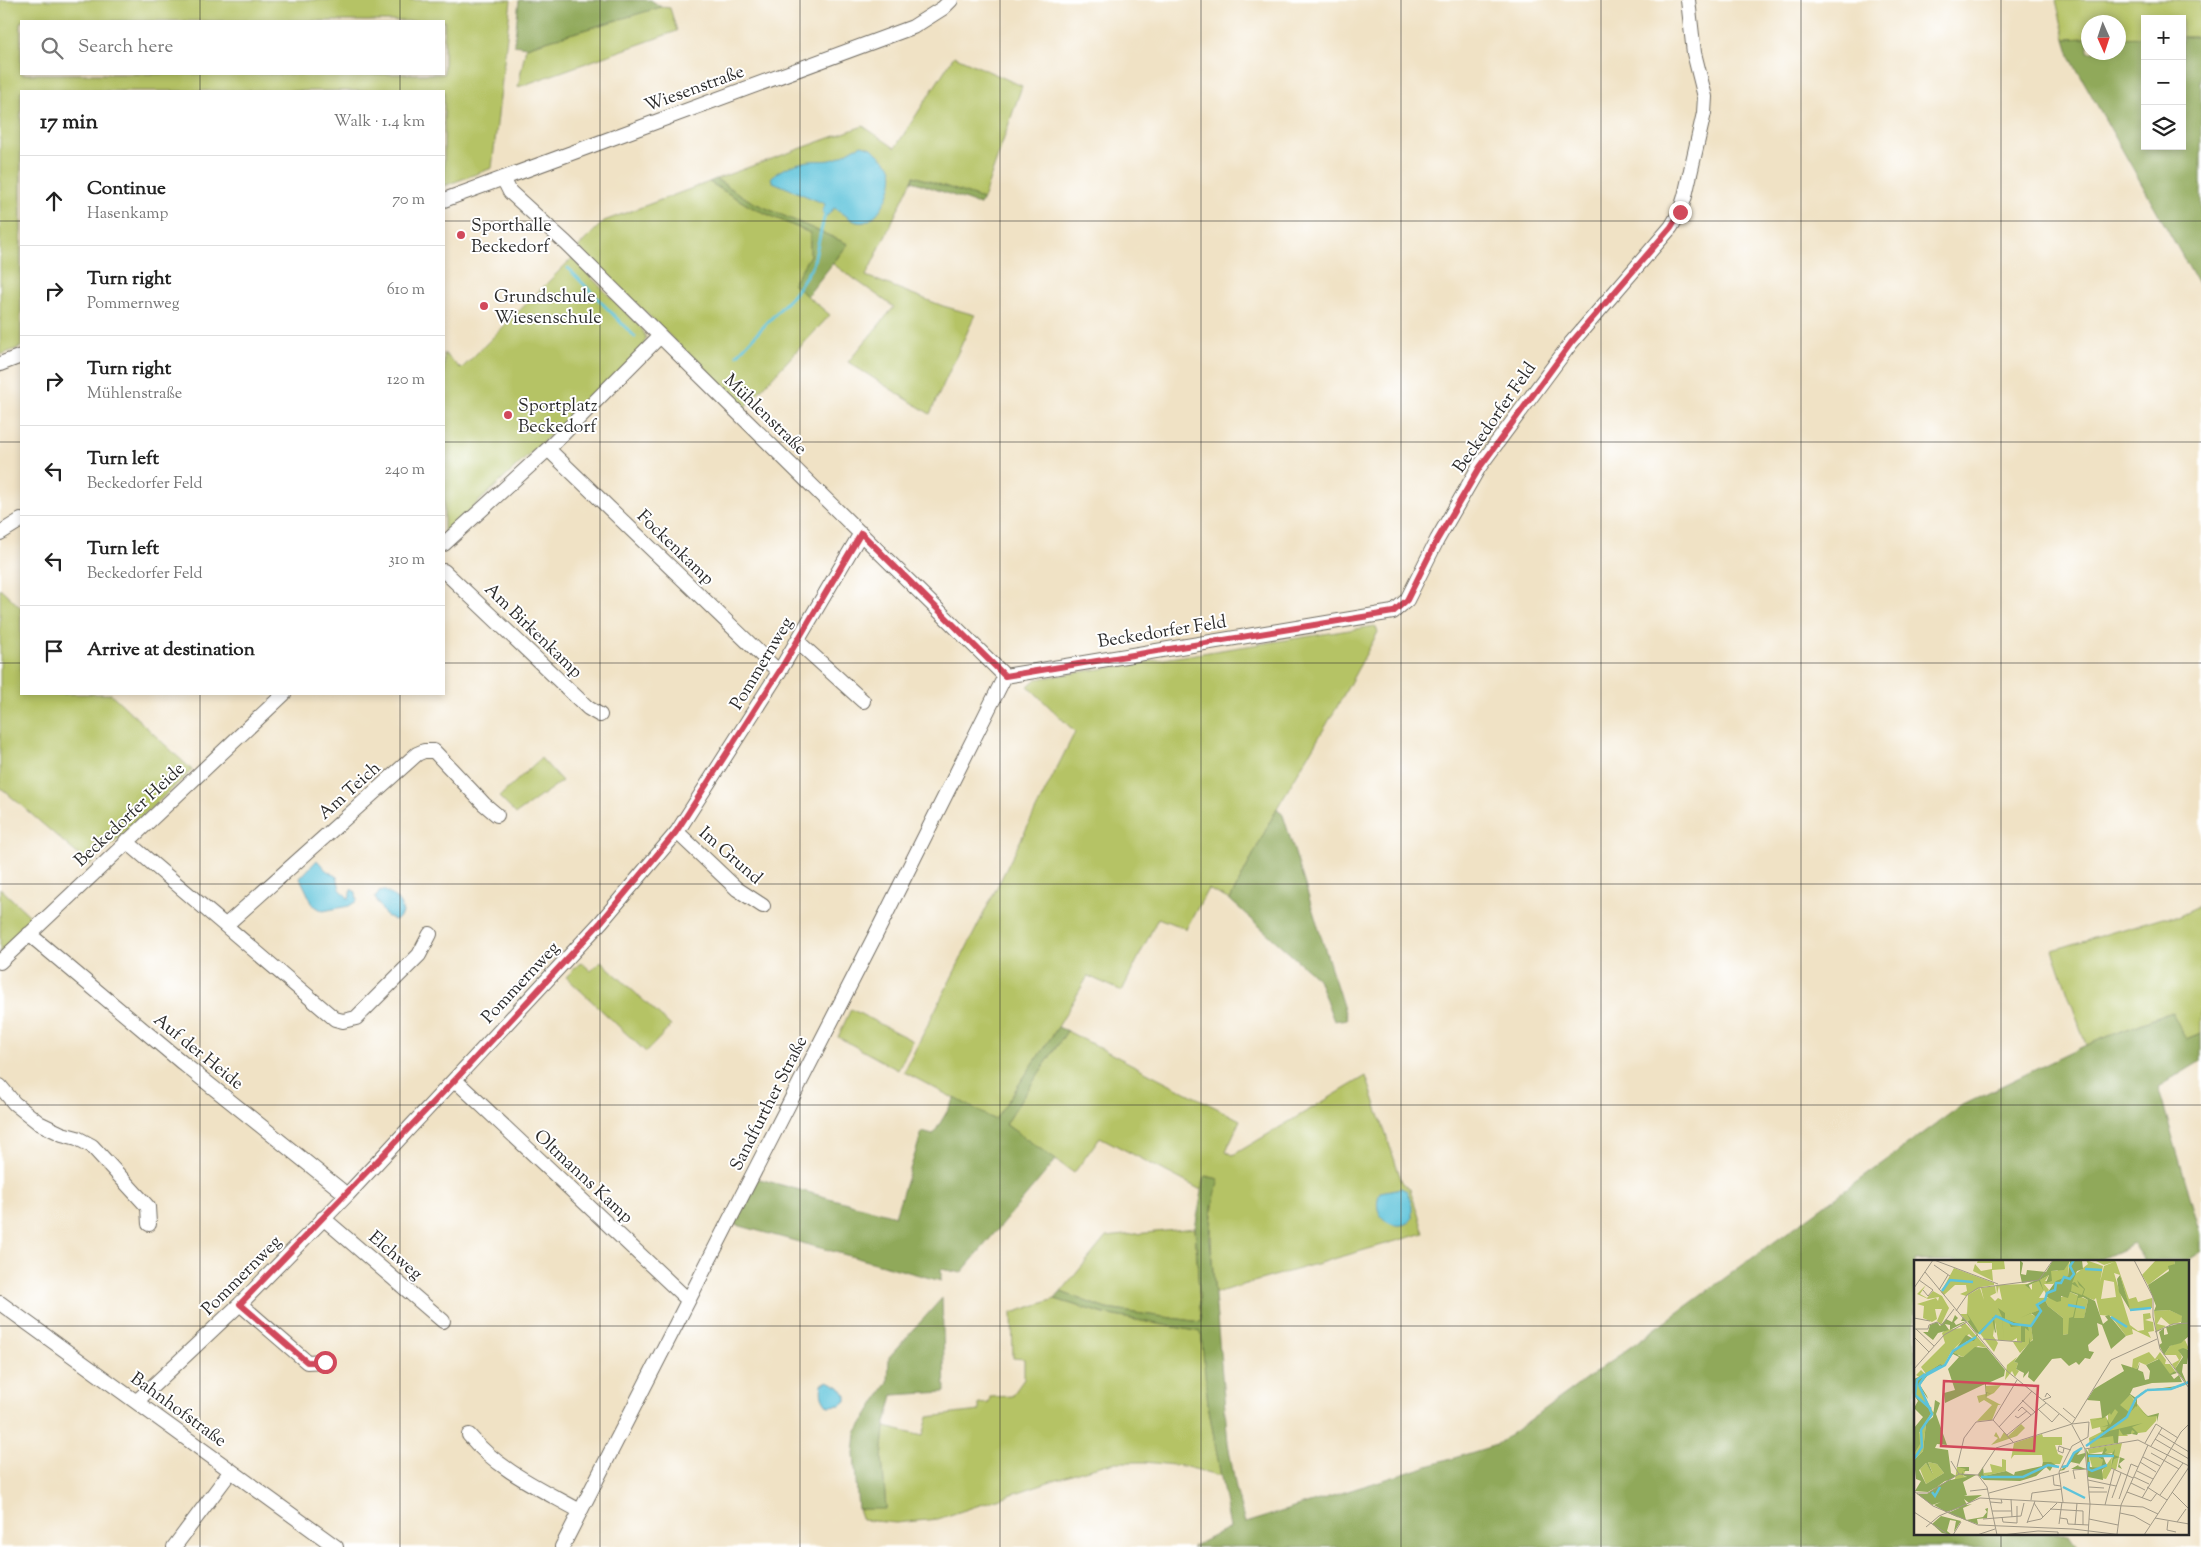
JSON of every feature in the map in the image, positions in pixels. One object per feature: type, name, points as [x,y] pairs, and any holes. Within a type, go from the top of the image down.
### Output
[{"type":"street","name":"Wiesenstraße","points":[[445,200],[913,27],[943,8],[951,0]]},
{"type":"street","name":"Beckedorfer Feld","points":[[1005,676],[1393,612],[1407,600],[1437,540],[1480,467],[1571,343],[1671,227],[1680,212],[1704,113],[1705,97],[1694,53],[1688,0]]},
{"type":"street","name":"Mühlenstraße","points":[[502,178],[510,192],[660,336],[1005,676]]},
{"type":"street","points":[[445,543],[548,449],[660,336]]},
{"type":"street","points":[[0,364],[20,356]]},
{"type":"street","name":"Fockenkamp","points":[[548,449],[779,672]]},
{"type":"street","points":[[0,533],[20,521]]},
{"type":"street","name":"Pommernweg","points":[[137,1401],[240,1304],[347,1195],[601,922],[676,832],[779,672],[861,533]]},
{"type":"street","name":"Am Birkenkamp","points":[[445,572],[588,708],[600,715]]},
{"type":"street","points":[[797,642],[863,700]]},
{"type":"street","name":"Sandfurther Straße","points":[[562,1547],[875,936],[1005,676]]},
{"type":"street","name":"Beckedorfer Heide","points":[[0,962],[126,841],[283,695]]},
{"type":"street","name":"Am Teich","points":[[226,925],[417,754],[424,751],[434,751],[484,804],[497,815]]},
{"type":"street","name":"Im Grund","points":[[676,832],[737,889],[763,906]]},
{"type":"street","points":[[126,841],[335,1019],[343,1021],[356,1018],[419,955],[430,934]]},
{"type":"street","name":"Auf der Heide","points":[[29,934],[185,1065],[347,1195]]},
{"type":"street","name":"Oltmanns Kamp","points":[[455,1080],[688,1300]]},
{"type":"street","points":[[0,1086],[14,1103],[39,1123],[92,1146],[148,1207],[149,1224]]},
{"type":"street","name":"Elchweg","points":[[323,1218],[443,1321]]},
{"type":"street","name":"Bahnhofstraße","points":[[0,1303],[336,1547]]},
{"type":"street","points":[[240,1304],[307,1362],[325,1362]]},
{"type":"street","points":[[469,1435],[483,1452],[513,1474],[580,1511]]},
{"type":"street","points":[[174,1547],[231,1471]]},
{"type":"green space","points":[[0,0],[511,0],[492,168],[445,186],[445,90],[20,90],[20,347],[0,355]]},
{"type":"green space","points":[[519,0],[651,0],[661,7],[526,47],[514,45]]},
{"type":"green space","points":[[2056,0],[2201,0],[2201,37],[2186,37],[2186,15],[2141,15],[2141,37],[2126,38],[2126,15],[2081,15],[2081,38],[2065,39]]},
{"type":"green space","points":[[661,7],[670,8],[677,31],[518,87],[526,47]]},
{"type":"green space","points":[[2141,37],[2141,150],[2186,150],[2186,37],[2201,37],[2201,289],[2071,59],[2065,39],[2081,38],[2081,60],[2126,60],[2126,38]]},
{"type":"green space","points":[[954,56],[1022,86],[983,199],[914,176],[866,276],[943,306],[975,315],[930,414],[848,362],[894,307],[833,264],[848,244],[752,202],[716,179],[863,126],[895,148]]},
{"type":"green space","points":[[914,176],[983,199],[980,205],[912,181]]},
{"type":"green space","points":[[716,179],[752,202],[848,244],[807,296],[793,284],[810,255],[810,233],[751,207],[709,182]]},
{"type":"green space","points":[[709,182],[751,207],[810,233],[810,255],[793,284],[830,315],[744,408],[578,247],[604,221]]},
{"type":"green space","name":"Sportplatz Beckedorf","points":[[572,258],[642,329],[646,338],[642,350],[445,533],[445,354],[461,369]]},
{"type":"green space","points":[[0,588],[20,607],[20,695],[112,695],[192,770],[90,865],[0,787]]},
{"type":"green space","points":[[1375,626],[1378,632],[1337,707],[1277,808],[1230,900],[1208,889],[1186,929],[1158,918],[1122,991],[1088,976],[1058,1027],[995,1120],[904,1072],[1075,732],[1028,686],[1036,679]]},
{"type":"green space","points":[[541,758],[562,781],[516,814],[499,797]]},
{"type":"green space","points":[[1277,808],[1283,815],[1347,1019],[1334,1021],[1318,979],[1230,900]]},
{"type":"green space","points":[[0,888],[30,916],[31,923],[0,953]]},
{"type":"green space","points":[[2201,906],[2201,1033],[2186,1039],[2171,1012],[2086,1045],[2053,950],[2163,917],[2177,917]]},
{"type":"green space","points":[[601,961],[671,1026],[646,1052],[566,977],[581,962],[591,971]]},
{"type":"green space","points":[[851,1009],[913,1041],[898,1070],[838,1037]]},
{"type":"green space","points":[[2172,1012],[2186,1039],[2201,1033],[2201,1061],[2158,1087],[2201,1234],[2201,1252],[2188,1260],[2144,1260],[2134,1244],[2098,1260],[1914,1260],[1914,1534],[2071,1534],[2079,1547],[1192,1547],[1230,1528],[1208,1404],[1201,1332],[1104,1314],[1055,1299],[1061,1292],[1106,1309],[1201,1322],[1195,1228],[1205,1176],[1219,1179],[1212,1208],[1210,1239],[1228,1443],[1236,1489],[1245,1523],[1496,1445],[1962,1105],[2086,1045]]},
{"type":"green space","points":[[1058,1027],[1067,1031],[1005,1124],[1056,1160],[961,1273],[941,1269],[941,1281],[733,1224],[756,1178],[895,1216],[922,1132],[933,1135],[955,1098],[995,1120]]},
{"type":"green space","points":[[1067,1031],[1240,1120],[1226,1151],[1233,1155],[1366,1076],[1402,1182],[1410,1189],[1424,1233],[1215,1293],[1211,1236],[1218,1179],[1206,1176],[1201,1190],[1100,1137],[1074,1173],[1005,1124]]},
{"type":"green space","points":[[1195,1228],[1201,1322],[1106,1309],[1061,1292],[1106,1237]]},
{"type":"green space","points":[[942,1298],[945,1392],[893,1395],[885,1427],[882,1459],[886,1509],[858,1509],[854,1454],[856,1433],[888,1382],[889,1357]]},
{"type":"green space","points":[[1055,1299],[1104,1314],[1202,1332],[1208,1404],[1221,1476],[1183,1466],[1145,1462],[1115,1462],[1081,1471],[938,1519],[896,1523],[862,1520],[858,1509],[886,1508],[882,1459],[885,1427],[923,1436],[928,1417],[979,1411],[979,1404],[989,1403],[990,1397],[1012,1396],[1024,1379],[1024,1359],[1013,1358],[1012,1313]]},
{"type":"water","points":[[862,145],[872,148],[890,165],[893,174],[885,203],[872,218],[865,222],[854,221],[834,208],[827,216],[822,213],[825,204],[773,182],[771,178],[789,166],[834,159]]},
{"type":"water","points":[[317,860],[326,870],[337,877],[340,889],[349,899],[351,889],[356,892],[357,901],[349,906],[323,911],[313,905],[300,878]]},
{"type":"water","points":[[383,890],[394,896],[401,905],[403,913],[398,919],[394,920],[385,915],[375,898]]},
{"type":"water","points":[[1401,1188],[1407,1191],[1412,1205],[1412,1219],[1404,1225],[1394,1225],[1385,1221],[1378,1210],[1377,1204],[1380,1192]]},
{"type":"water","points":[[828,1381],[840,1387],[846,1396],[846,1401],[841,1405],[828,1406],[823,1399],[821,1394],[822,1384]]},
{"type":"waterway","points":[[737,355],[794,294],[813,265],[825,214]]},
{"type":"waterway","points":[[568,268],[635,337]]},
{"type":"place","name":"Sporthalle Beckedorf","points":[[461,235]]},
{"type":"place","name":"Grundschule Wiesenschule","points":[[484,306]]},
{"type":"place","name":"Sportplatz Beckedorf","points":[[508,415]]},
{"type":"route","points":[[325,1362],[307,1362],[240,1304],[347,1195],[601,922],[676,832],[779,672],[861,533],[1005,676],[1393,612],[1407,600],[1437,540],[1480,467],[1571,343],[1671,227],[1680,212]]}]
